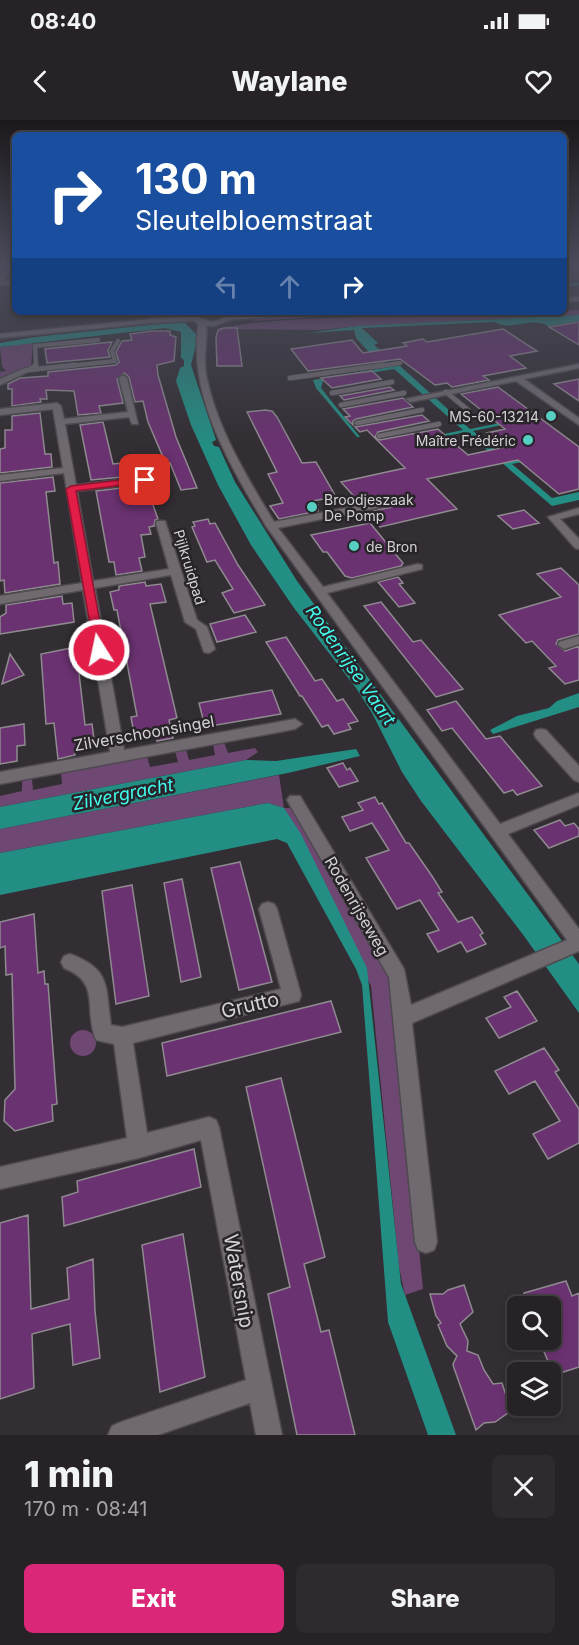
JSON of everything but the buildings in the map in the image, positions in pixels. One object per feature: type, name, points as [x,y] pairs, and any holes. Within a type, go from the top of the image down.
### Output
[{"type":"street","points":[[0,336],[117,324]]},
{"type":"street","points":[[201,324],[201,364],[209,398],[232,456],[271,526],[496,832],[576,945],[404,1017]]},
{"type":"street","points":[[407,396],[446,392],[579,366]]},
{"type":"street","points":[[0,382],[28,370]]},
{"type":"street","points":[[61,422],[134,418],[123,378]]},
{"type":"street","points":[[517,378],[579,422]]},
{"type":"street","points":[[0,412],[57,406],[118,756]]},
{"type":"street","points":[[0,478],[68,470]]},
{"type":"street","points":[[71,489],[145,480]]},
{"type":"street","points":[[271,526],[391,502]]},
{"type":"street","points":[[579,511],[553,517],[579,546]]},
{"type":"street","name":"Pijlkruidpad","points":[[161,523],[191,622],[201,627],[209,649]]},
{"type":"street","points":[[318,592],[418,567]]},
{"type":"street","points":[[0,600],[175,572]]},
{"type":"street","points":[[564,645],[579,640]]},
{"type":"street","name":"Zilverschoonsingel","points":[[0,778],[295,724]]},
{"type":"street","points":[[542,734],[579,776]]},
{"type":"street","points":[[496,832],[579,799]]},
{"type":"street","name":"Rodenrijseweg","points":[[295,800],[398,975],[426,1242]]},
{"type":"street","name":"Grutto","points":[[122,1036],[292,995],[268,909]]},
{"type":"street","points":[[0,1178],[71,1160],[139,1147],[122,1036],[103,1033],[95,978],[83,967],[70,962]]},
{"type":"street","name":"Watersnip","points":[[139,1147],[209,1127],[258,1388],[269,1435]]},
{"type":"street","points":[[121,1435],[258,1388]]},
{"type":"lane","points":[[28,370],[36,365],[35,346],[98,340]]},
{"type":"lane","points":[[28,370],[115,362],[112,351],[118,341]]},
{"type":"lane","points":[[290,378],[400,363]]},
{"type":"lane","points":[[332,393],[392,382]]},
{"type":"lane","points":[[446,392],[468,410]]},
{"type":"lane","points":[[341,405],[407,396]]},
{"type":"lane","points":[[357,423],[422,410]]},
{"type":"lane","points":[[380,435],[439,424]]},
{"type":"shaded area","points":[[390,324],[320,330],[216,329],[241,325]]},
{"type":"shaded area","points":[[33,343],[31,366],[0,380],[0,372],[6,371],[2,366],[0,347]]},
{"type":"shaded area","points":[[224,742],[228,753],[255,748],[258,752],[246,760],[0,807],[0,796],[22,791],[22,780],[32,778],[33,790],[62,784],[61,773],[147,756],[150,767],[178,762],[175,751],[186,749],[189,760],[215,755],[213,744]]},
{"type":"shaded area","points":[[279,775],[284,808],[268,803],[0,853],[0,829]]},
{"type":"shaded area","points":[[284,808],[296,808],[392,977],[423,1289],[405,1295],[399,1267],[371,986]]},
{"type":"shaded area","points":[[83,1030],[92,1034],[96,1043],[92,1052],[83,1056],[74,1052],[70,1043],[74,1034]]},
{"type":"water","name":"Rodenrijse Vaart","points":[[156,324],[186,324],[198,336],[191,365],[216,440],[212,442],[214,446],[219,447],[235,482],[297,581],[579,964],[579,1013],[524,936],[421,801],[402,772],[372,713],[356,688],[294,608],[251,545],[218,485],[191,425],[176,381],[180,368],[184,366],[184,360],[181,358],[181,332],[165,328],[0,347],[0,343],[35,337]]},
{"type":"water","points":[[443,324],[362,328],[378,343],[374,345],[392,360],[379,363],[356,338],[354,330],[308,333],[357,326]]},
{"type":"water","points":[[399,365],[470,429],[539,417],[473,431],[509,462],[576,448],[579,450],[512,464],[552,498],[579,492],[579,500],[552,506],[466,432],[397,446],[396,444],[463,430],[394,369],[323,381],[321,388],[360,437],[357,437],[316,388],[313,380]]},
{"type":"water","points":[[579,693],[579,707],[493,734],[490,730],[517,716],[549,708],[557,701]]},
{"type":"water","name":"Zilvergracht","points":[[356,749],[360,756],[288,773],[0,829],[0,807],[246,760],[276,761]]},
{"type":"water","points":[[268,803],[284,808],[301,834],[367,968],[401,1284],[456,1435],[428,1435],[388,1322],[362,985],[356,969],[287,843],[277,839],[0,895],[0,853]]},
{"type":"place","name":"MS-60-13214","points":[[551,416]]},
{"type":"place","name":"Maître Frédéric","points":[[528,440]]},
{"type":"place","name":"Broodjeszaak De Pomp","points":[[312,507]]},
{"type":"place","name":"de Bron","points":[[354,546]]},
{"type":"route","points":[[99,650],[71,489],[145,480]]}]
